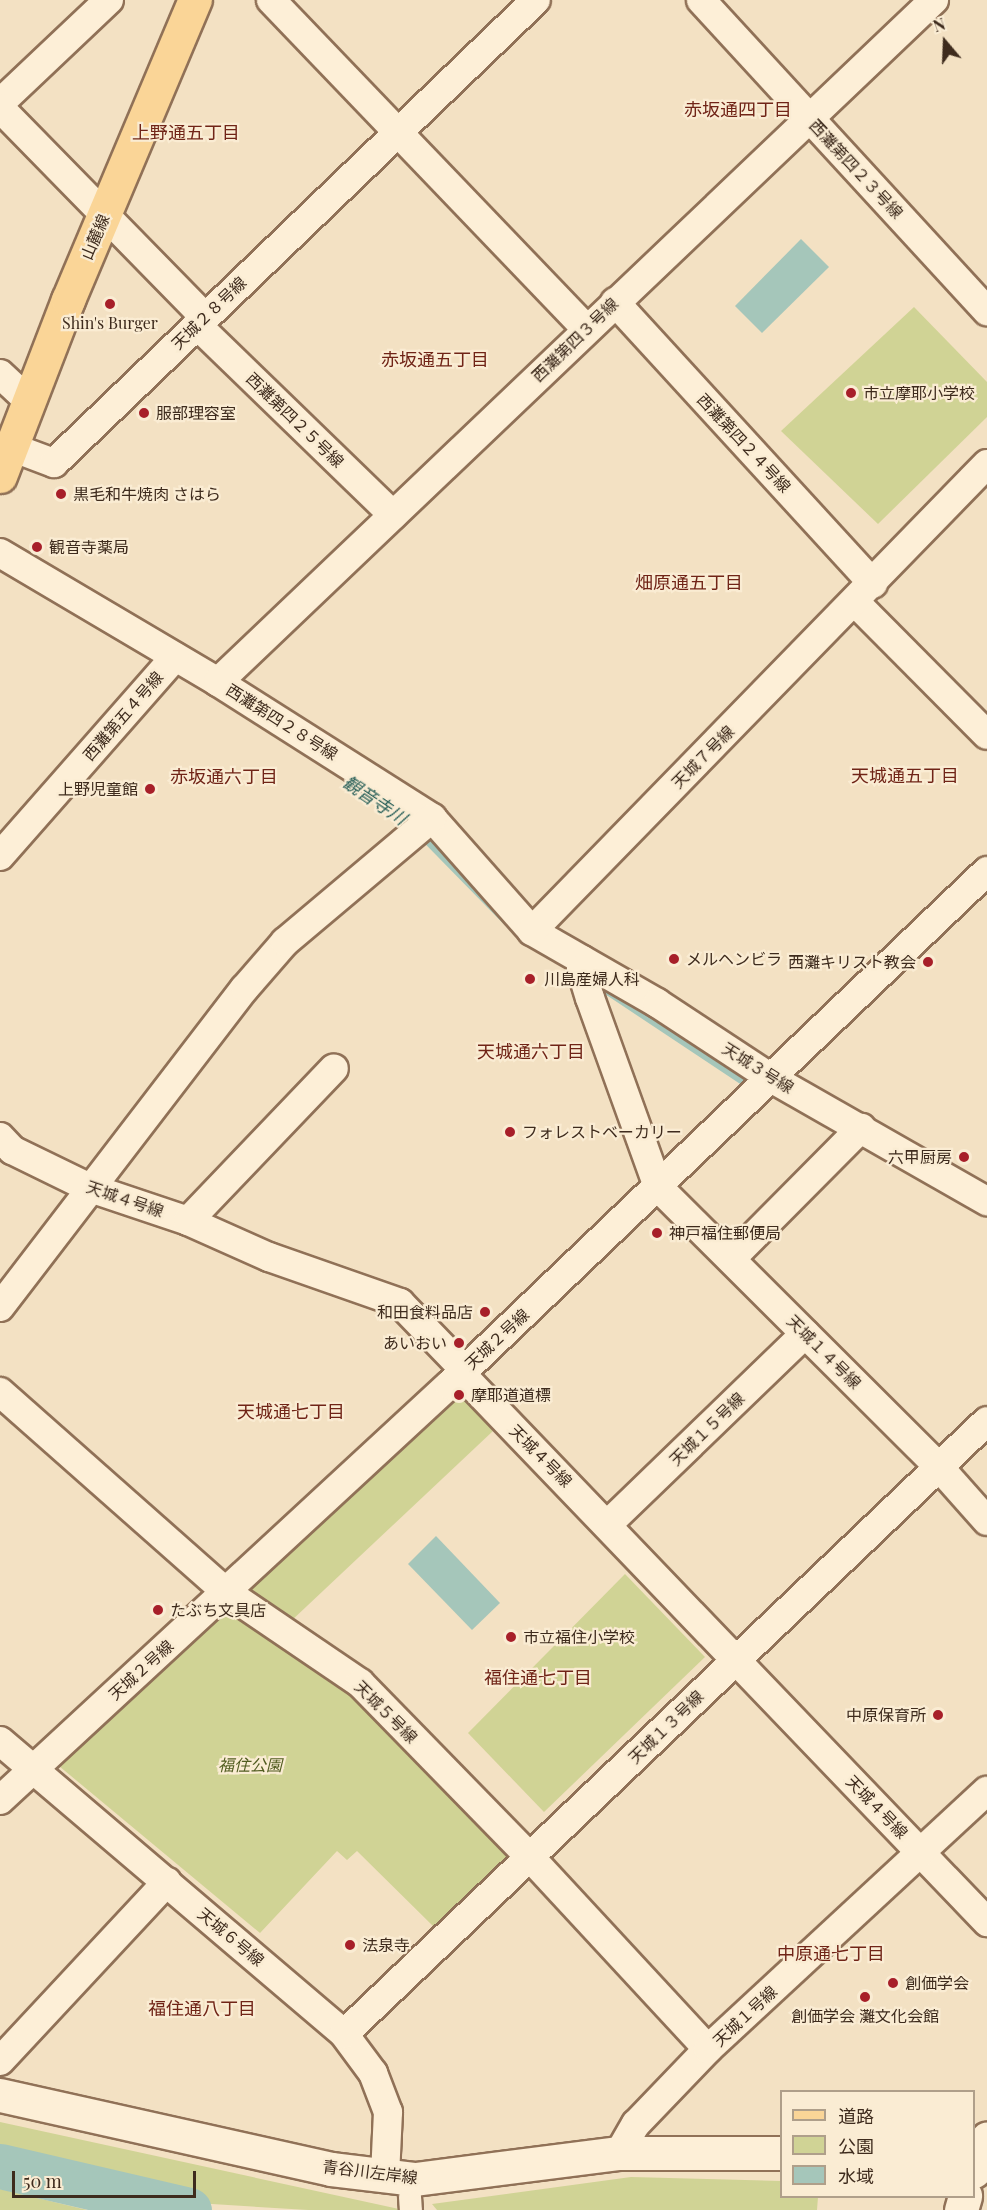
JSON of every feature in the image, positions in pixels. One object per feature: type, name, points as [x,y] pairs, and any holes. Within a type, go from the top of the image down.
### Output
[{"type":"main road","name":"山麓線","points":[[5,462],[104,214],[195,0]]},
{"type":"street","points":[[0,103],[109,0]]},
{"type":"street","points":[[271,0],[399,130],[586,329]]},
{"type":"street","name":"天城２８号線","points":[[5,462],[54,464],[536,0]]},
{"type":"street","name":"西灘第四２３号線","points":[[701,0],[987,311]]},
{"type":"street","name":"西灘第四３号線","points":[[218,682],[934,0]]},
{"type":"street","name":"西灘第四２５号線","points":[[0,108],[104,214],[201,321],[393,515]]},
{"type":"street","name":"西灘第四２４号線","points":[[615,302],[987,735]]},
{"type":"street","points":[[0,374],[28,400]]},
{"type":"street","name":"天城７号線","points":[[532,931],[864,593],[987,464]]},
{"type":"street","name":"西灘第四２８号線","points":[[0,553],[168,664],[218,682],[423,825],[532,931]]},
{"type":"street","name":"西灘第五４号線","points":[[0,856],[168,664]]},
{"type":"street","points":[[0,1307],[90,1188],[285,942],[423,825]]},
{"type":"street","name":"天城２号線","points":[[0,1800],[461,1374],[987,870]]},
{"type":"street","name":"天城３号線","points":[[532,931],[582,965],[657,1002],[771,1078],[987,1201]]},
{"type":"street","points":[[582,965],[658,1187]]},
{"type":"street","points":[[188,1221],[334,1068]]},
{"type":"street","points":[[731,1258],[861,1128]]},
{"type":"street","name":"天城４号線","points":[[4,1151],[90,1188],[188,1221],[269,1257],[400,1303],[458,1364],[461,1374],[608,1524],[987,1922]]},
{"type":"street","name":"天城１４号線","points":[[658,1187],[939,1467],[987,1521]]},
{"type":"street","name":"天城１５号線","points":[[608,1524],[805,1334]]},
{"type":"street","name":"天城５号線","points":[[0,1392],[226,1592],[360,1683],[529,1856],[708,2049]]},
{"type":"street","name":"天城１３号線","points":[[344,2034],[987,1421]]},
{"type":"street","name":"天城６号線","points":[[0,1741],[344,2034],[373,2073],[388,2112],[385,2176]]},
{"type":"street","name":"天城１号線","points":[[619,2153],[636,2124],[708,2049],[987,1791]]},
{"type":"street","points":[[0,2061],[167,1882]]},
{"type":"street","name":"青谷川左岸線","points":[[0,2095],[331,2169],[385,2176],[438,2177],[619,2153],[780,2153]]},
{"type":"street","points":[[975,2168],[987,2138]]},
{"type":"green space","points":[[914,307],[987,382],[987,417],[878,524],[781,431]]},
{"type":"green space","points":[[458,1390],[493,1431],[290,1622],[247,1593]]},
{"type":"green space","points":[[625,1574],[705,1657],[544,1812],[468,1733]]},
{"type":"green space","name":"福住公園","points":[[225,1605],[324,1666],[509,1855],[435,1928],[357,1851],[347,1860],[337,1851],[260,1933],[59,1766]]},
{"type":"green space","points":[[0,2122],[399,2210],[308,2210],[196,2203],[0,2156]]},
{"type":"green space","points":[[631,2177],[780,2181],[780,2198],[818,2198],[817,2210],[437,2210],[432,2204]]},
{"type":"green space","points":[[0,2189],[87,2210],[0,2210]]},
{"type":"water","points":[[801,239],[829,267],[762,333],[735,306]]},
{"type":"water","points":[[436,1536],[500,1603],[472,1630],[408,1564]]},
{"type":"waterway","name":"観音寺川","points":[[362,790],[413,826]]},
{"type":"waterway","name":"観音寺川","points":[[422,835],[516,931]]},
{"type":"waterway","name":"観音寺川","points":[[594,982],[752,1087]]},
{"type":"waterway","points":[[0,2166],[189,2210]]},
{"type":"place","name":"Shin's Burger","points":[[110,304]]},
{"type":"place","name":"市立摩耶小学校","points":[[851,393]]},
{"type":"place","name":"服部理容室","points":[[144,413]]},
{"type":"place","name":"黒毛和牛焼肉 さはら","points":[[61,494]]},
{"type":"place","name":"観音寺薬局","points":[[37,547]]},
{"type":"place","name":"上野児童館","points":[[150,789]]},
{"type":"place","name":"メルヘンビラ","points":[[674,959]]},
{"type":"place","name":"西灘キリスト教会","points":[[928,962]]},
{"type":"place","name":"川島産婦人科","points":[[530,979]]},
{"type":"place","name":"フォレストベーカリー","points":[[510,1132]]},
{"type":"place","name":"六甲厨房","points":[[964,1157]]},
{"type":"place","name":"神戸福住郵便局","points":[[657,1233]]},
{"type":"place","name":"和田食料品店","points":[[485,1312]]},
{"type":"place","name":"あいおい","points":[[459,1343]]},
{"type":"place","name":"摩耶道道標","points":[[459,1395]]},
{"type":"place","name":"たぶち文具店","points":[[158,1610]]},
{"type":"place","name":"市立福住小学校","points":[[511,1637]]},
{"type":"place","name":"中原保育所","points":[[938,1715]]},
{"type":"place","name":"法泉寺","points":[[350,1945]]},
{"type":"place","name":"創価学会","points":[[893,1983]]},
{"type":"place","name":"創価学会 灘文化会館","points":[[865,1997]]},
{"type":"district","name":"赤坂通四丁目","points":[[738,109]]},
{"type":"district","name":"上野通五丁目","points":[[186,132]]},
{"type":"district","name":"赤坂通五丁目","points":[[435,359]]},
{"type":"district","name":"畑原通五丁目","points":[[689,582]]},
{"type":"district","name":"天城通五丁目","points":[[905,775]]},
{"type":"district","name":"赤坂通六丁目","points":[[224,776]]},
{"type":"district","name":"天城通六丁目","points":[[531,1051]]},
{"type":"district","name":"天城通七丁目","points":[[291,1411]]},
{"type":"district","name":"福住通七丁目","points":[[538,1677]]},
{"type":"district","name":"中原通七丁目","points":[[831,1953]]},
{"type":"district","name":"福住通八丁目","points":[[202,2008]]}]
